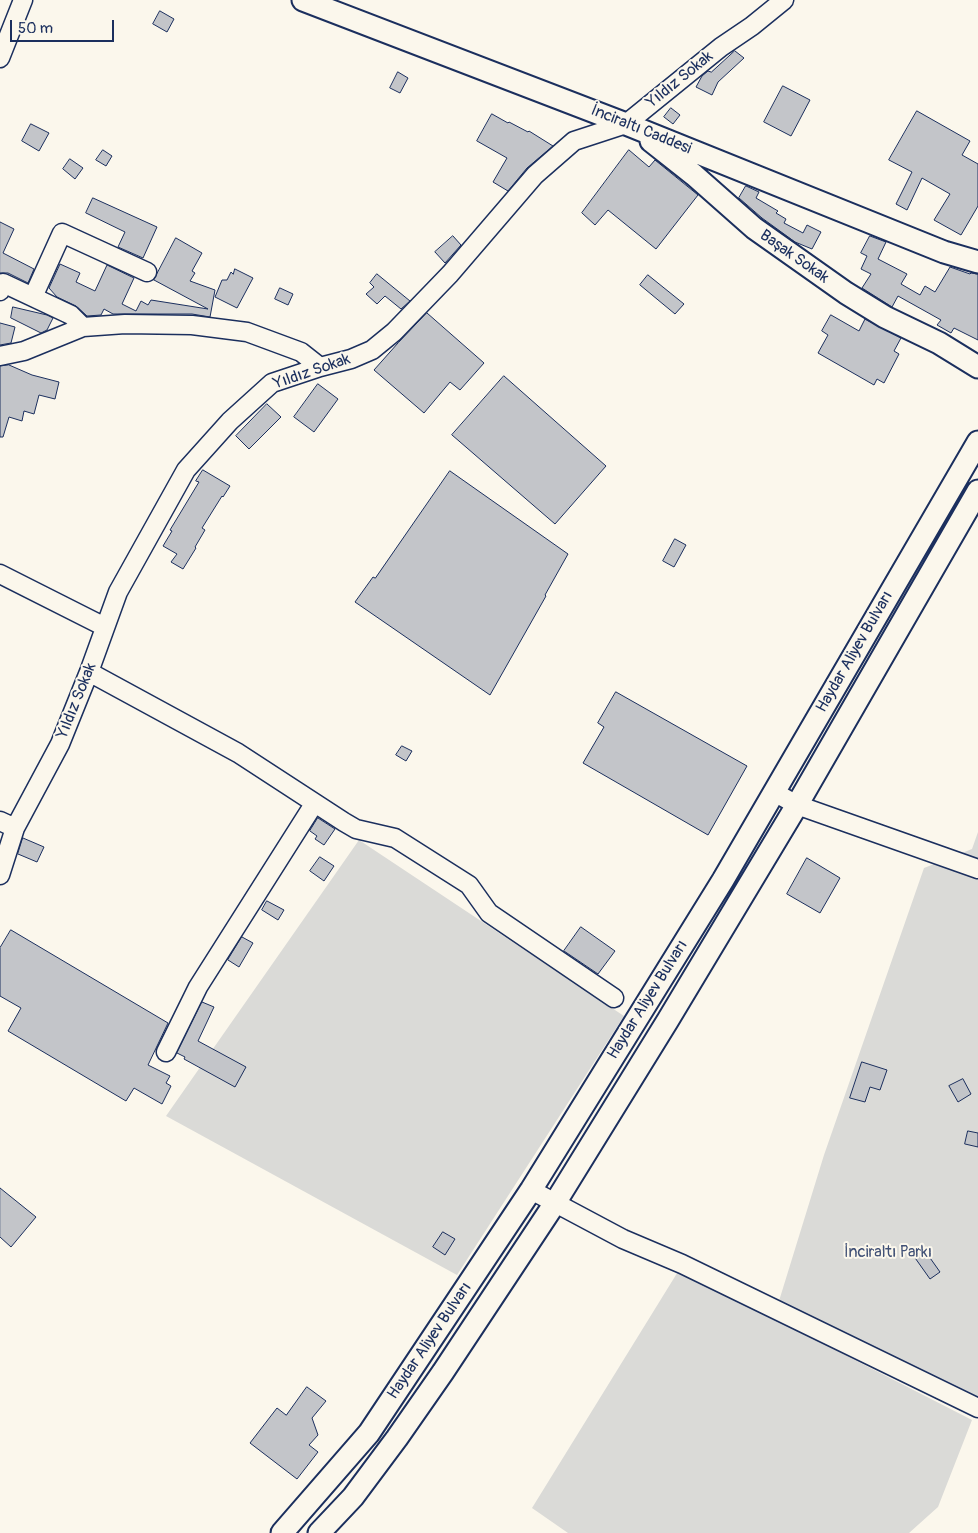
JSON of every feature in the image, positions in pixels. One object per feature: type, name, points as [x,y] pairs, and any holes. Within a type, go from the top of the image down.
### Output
[{"type":"main road","name":"İnciraltı Caddesi","points":[[304,0],[626,124],[944,252],[978,262]]},
{"type":"main road","name":"Başak Sokak","points":[[626,124],[688,170],[754,228],[846,293],[884,317],[939,343],[978,367]]},
{"type":"main road","name":"Haydar Aliyev Bulvarı","points":[[282,1533],[369,1433],[531,1190],[722,880],[978,442]]},
{"type":"main road","name":"Haydar Aliyev Bulvarı","points":[[319,1533],[353,1496],[397,1438],[555,1203],[797,805],[978,491]]},
{"type":"street","points":[[0,58],[23,0]]},
{"type":"street","name":"Yıldız Sokak","points":[[0,875],[7,825],[60,744],[118,592],[186,470],[230,421],[272,383],[351,359],[372,350],[394,332],[450,274],[535,175],[574,141],[626,124],[721,47],[752,26],[784,0]]},
{"type":"street","points":[[33,297],[62,233],[147,272]]},
{"type":"street","points":[[0,291],[3,283],[71,315],[83,327]]},
{"type":"street","points":[[0,356],[24,351],[83,327],[125,324],[192,325],[248,332],[301,352],[320,367]]},
{"type":"street","points":[[0,574],[105,627]]},
{"type":"street","points":[[852,657],[876,670]]},
{"type":"street","points":[[89,672],[238,753],[314,804],[356,829],[395,838],[469,885],[489,913],[614,998]]},
{"type":"street","points":[[774,792],[797,805],[978,869]]},
{"type":"street","points":[[166,1052],[198,987],[314,804]]},
{"type":"street","points":[[531,1190],[623,1239],[682,1264],[978,1408]]},
{"type":"green space","name":"İnciraltı Parkı","points":[[978,832],[978,1399],[779,1301],[824,1155],[924,868],[972,849]]},
{"type":"green space","points":[[359,840],[624,1016],[457,1275],[166,1116]]},
{"type":"green space","points":[[679,1270],[972,1420],[938,1507],[909,1533],[568,1533],[532,1508]]},
{"type":"building","points":[[160,11],[174,19],[167,32],[153,24]]},
{"type":"building","points":[[735,51],[744,58],[718,82],[712,95],[696,87],[702,76],[708,71],[711,72]]},
{"type":"building","points":[[398,72],[408,78],[400,93],[390,88]]},
{"type":"building","points":[[783,86],[810,100],[791,136],[764,122]]},
{"type":"building","points":[[671,108],[680,115],[673,124],[664,117]]},
{"type":"building","points":[[917,111],[970,141],[962,155],[978,164],[978,206],[961,235],[934,220],[950,194],[922,178],[907,210],[896,204],[912,172],[889,160]]},
{"type":"building","points":[[492,114],[529,131],[553,146],[527,168],[508,191],[493,182],[507,158],[477,141]]},
{"type":"building","points":[[31,124],[49,133],[39,151],[22,141]]},
{"type":"building","points":[[103,150],[112,156],[106,166],[96,160]]},
{"type":"building","points":[[629,150],[649,167],[655,160],[698,195],[656,249],[608,210],[595,225],[582,213]]},
{"type":"building","points":[[70,159],[83,168],[75,179],[63,169]]},
{"type":"building","points":[[746,186],[759,192],[756,198],[778,211],[776,213],[786,219],[784,223],[803,233],[807,225],[821,232],[812,249],[795,242],[762,218],[739,198]]},
{"type":"building","points":[[93,198],[157,227],[143,258],[118,247],[125,232],[86,213]]},
{"type":"building","points":[[0,222],[14,229],[3,253],[34,269],[28,283],[8,273],[0,273]]},
{"type":"building","points":[[453,236],[461,245],[445,263],[435,252]]},
{"type":"building","points":[[870,236],[886,242],[878,259],[907,274],[901,284],[920,295],[925,286],[935,292],[950,267],[970,274],[978,274],[978,340],[954,328],[951,333],[937,325],[941,320],[898,296],[892,307],[862,288],[871,274],[861,269],[867,256],[861,253]]},
{"type":"building","points":[[176,238],[202,253],[192,271],[195,273],[190,281],[215,290],[210,317],[192,314],[113,314],[104,309],[101,315],[87,316],[76,306],[57,297],[49,288],[60,264],[80,273],[76,282],[95,291],[107,265],[134,278],[122,304],[136,311],[141,301],[148,305],[151,300],[208,309],[154,280]]},
{"type":"building","points":[[235,269],[253,278],[237,308],[215,297],[222,280],[227,280]]},
{"type":"building","points":[[377,274],[410,301],[401,309],[385,296],[377,304],[366,294],[374,287],[370,283]]},
{"type":"building","points":[[648,275],[684,304],[675,314],[640,285]]},
{"type":"building","points":[[280,288],[293,294],[288,305],[275,299]]},
{"type":"building","points":[[13,307],[53,318],[47,330],[41,333],[11,318]]},
{"type":"building","points":[[427,313],[484,363],[460,390],[450,382],[424,413],[374,370]]},
{"type":"building","points":[[831,315],[859,331],[865,319],[901,338],[894,351],[899,354],[884,383],[877,379],[874,385],[818,353],[828,335],[822,331]]},
{"type":"building","points":[[0,323],[15,327],[11,343],[0,345]]},
{"type":"building","points":[[9,365],[32,375],[59,382],[55,399],[39,395],[34,414],[24,411],[22,421],[9,417],[3,437],[0,437],[0,366]]},
{"type":"building","points":[[504,376],[606,466],[555,524],[452,435]]},
{"type":"building","points":[[318,384],[338,399],[314,432],[294,417]]},
{"type":"building","points":[[267,404],[281,417],[249,449],[236,436]]},
{"type":"building","points":[[203,470],[230,486],[202,528],[205,530],[183,569],[171,562],[177,554],[163,546],[172,531],[170,530],[199,482],[196,481]]},
{"type":"building","points":[[450,471],[568,554],[490,695],[355,602],[373,577],[375,578]]},
{"type":"building","points":[[675,539],[686,545],[674,567],[663,561]]},
{"type":"building","points":[[616,692],[747,766],[708,835],[583,763],[604,727],[598,723]]},
{"type":"building","points":[[402,746],[412,751],[406,761],[396,755]]},
{"type":"building","points":[[318,818],[335,829],[324,845],[315,839],[317,836],[310,831]]},
{"type":"building","points":[[23,838],[44,847],[37,862],[18,854]]},
{"type":"building","points":[[320,857],[334,866],[324,881],[310,871]]},
{"type":"building","points":[[807,858],[840,878],[820,913],[787,894]]},
{"type":"building","points":[[267,901],[284,910],[278,920],[262,910]]},
{"type":"building","points":[[581,927],[615,951],[598,974],[564,951]]},
{"type":"building","points":[[11,930],[168,1023],[148,1065],[170,1076],[166,1083],[171,1086],[162,1104],[134,1088],[126,1101],[8,1031],[21,1008],[0,996],[0,948]]},
{"type":"building","points":[[242,937],[253,943],[239,967],[228,960]]},
{"type":"building","points":[[202,1002],[214,1007],[198,1041],[246,1067],[235,1087],[184,1059],[185,1057],[177,1053]]},
{"type":"building","points":[[862,1062],[887,1070],[880,1090],[870,1087],[865,1102],[850,1098]]},
{"type":"building","points":[[963,1079],[971,1094],[958,1102],[949,1086]]},
{"type":"building","points":[[968,1131],[978,1133],[978,1147],[965,1144]]},
{"type":"building","points":[[0,1188],[36,1217],[11,1247],[0,1237]]},
{"type":"building","points":[[443,1232],[455,1239],[445,1255],[433,1247]]},
{"type":"building","points":[[923,1248],[940,1272],[930,1279],[913,1255]]},
{"type":"building","points":[[307,1387],[326,1401],[312,1418],[318,1435],[309,1445],[318,1452],[297,1479],[250,1443],[277,1408],[286,1415]]}]
